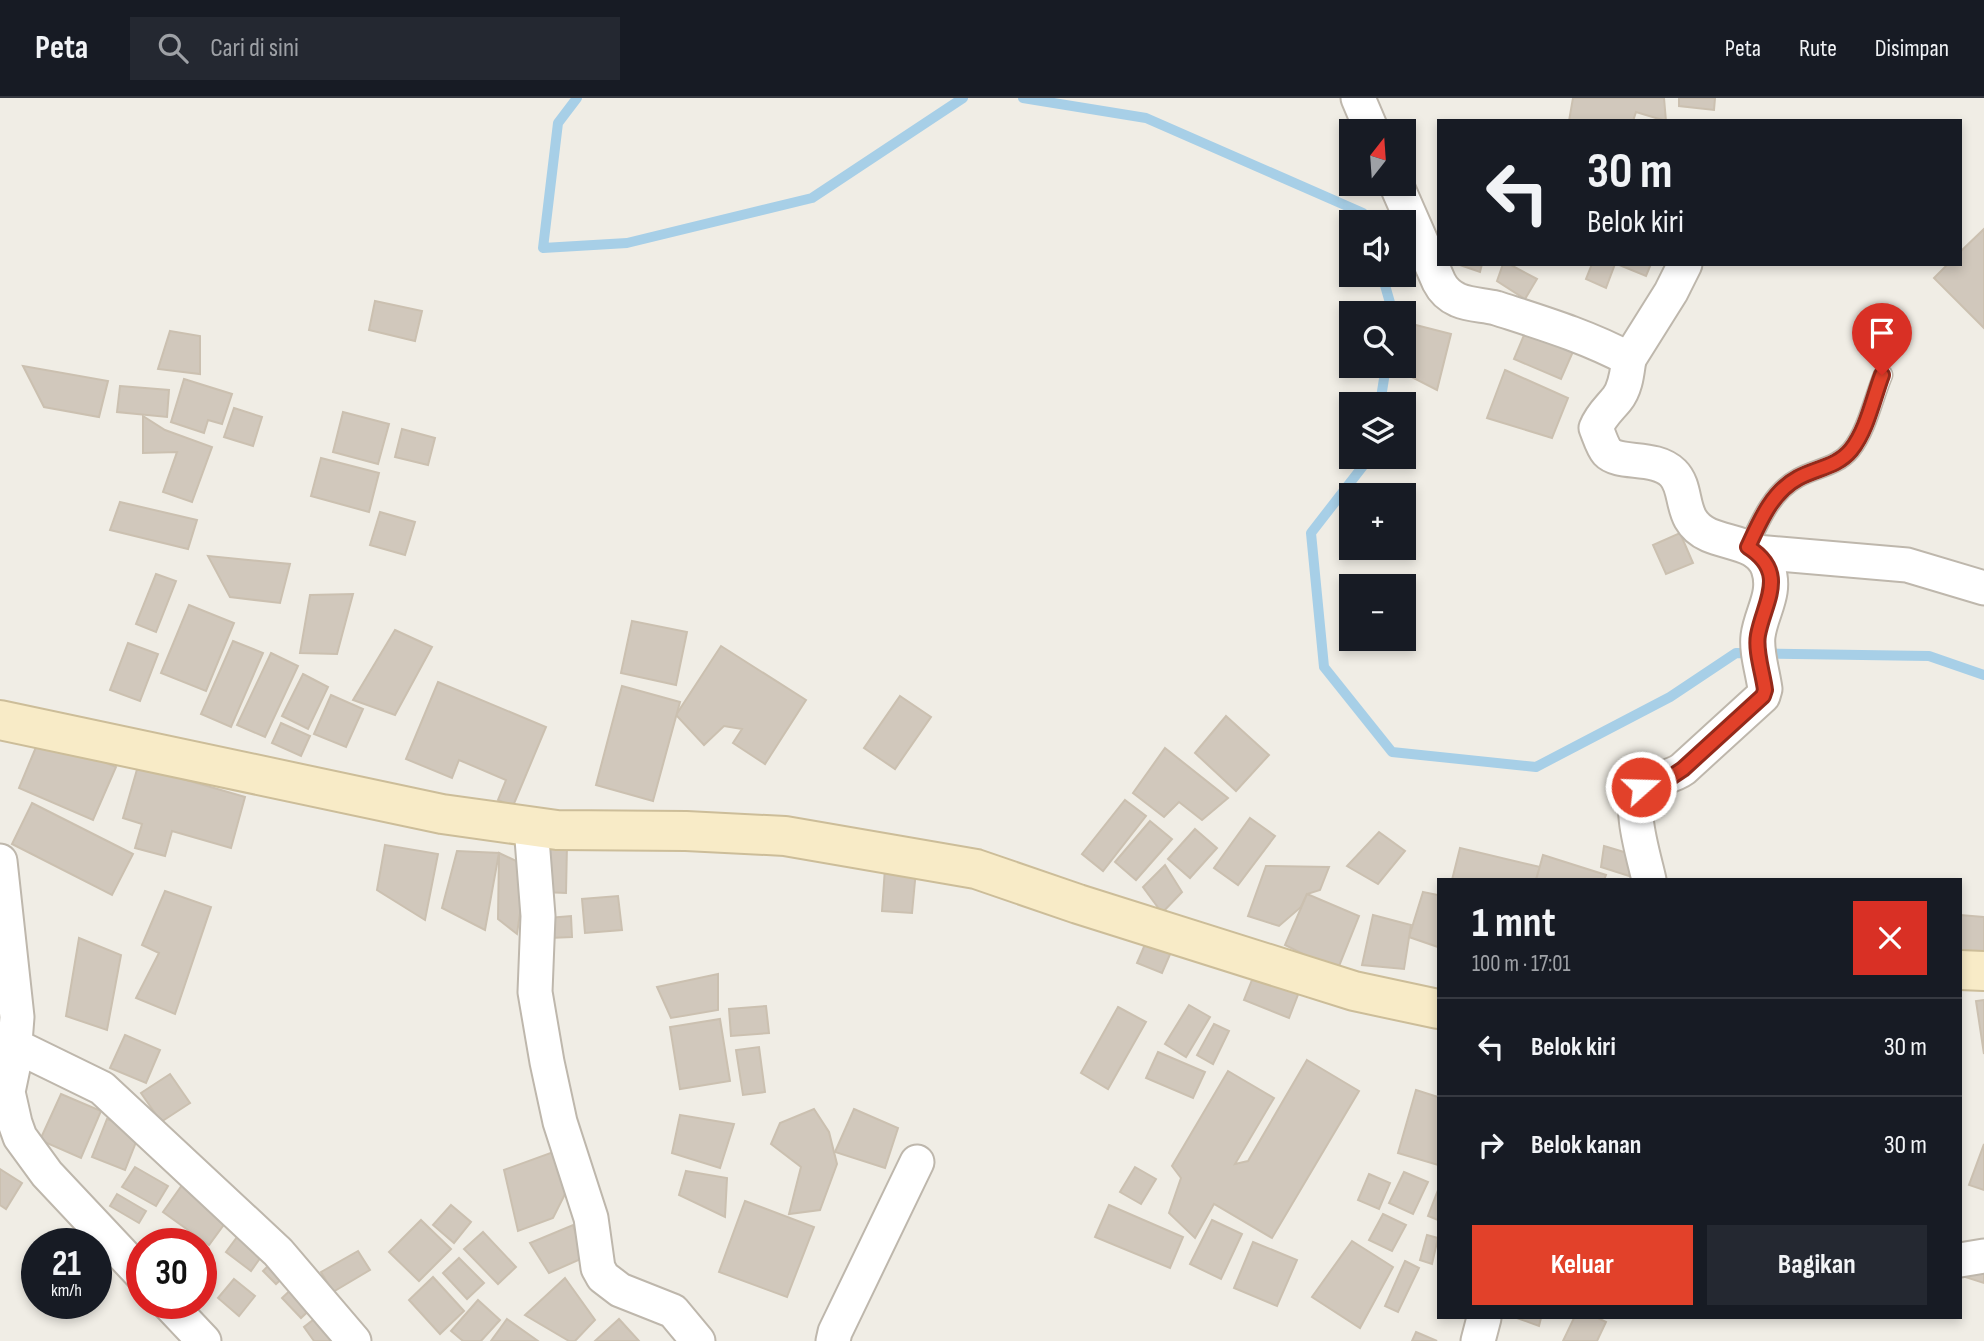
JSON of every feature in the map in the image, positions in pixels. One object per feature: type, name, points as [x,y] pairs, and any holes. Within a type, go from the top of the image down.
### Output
[{"type":"street","points":[[1357,98],[1367,119]]},
{"type":"street","points":[[1400,196],[1439,282],[1452,298],[1499,309],[1595,341],[1629,359]]},
{"type":"street","points":[[1684,266],[1666,301],[1629,359],[1625,384],[1617,399],[1601,416],[1601,439],[1617,457],[1635,458],[1667,468],[1677,478],[1693,524],[1709,535],[1752,550],[1908,565],[1984,588]]},
{"type":"street","points":[[1649,878],[1635,816],[1639,791],[1647,784],[1671,777],[1683,769],[1762,698],[1765,690],[1758,637],[1770,597],[1771,583],[1768,568],[1752,550]]},
{"type":"street","points":[[0,720],[442,814],[557,830],[686,831],[785,836],[976,869],[1078,904],[1354,990],[1437,1009]]},
{"type":"street","points":[[531,826],[538,916],[535,992],[558,1110],[590,1218],[598,1268],[603,1277],[620,1290],[673,1311],[698,1341]]},
{"type":"street","points":[[0,861],[17,1017],[16,1046],[4,1093],[15,1124],[47,1174],[126,1258]]},
{"type":"street","points":[[1962,970],[1984,971]]},
{"type":"street","points":[[16,1046],[102,1088],[278,1252],[355,1341]]},
{"type":"street","points":[[833,1341],[917,1162]]},
{"type":"street","points":[[1962,1261],[1984,1256]]},
{"type":"street","points":[[183,1319],[204,1341]]},
{"type":"street","points":[[1478,1341],[1484,1319]]},
{"type":"lane","points":[[1752,550],[1764,516],[1778,493],[1800,477],[1832,465],[1851,451],[1882,375]]},
{"type":"building","points":[[1573,98],[1664,98],[1666,119],[1636,112],[1634,119],[1569,119]]},
{"type":"building","points":[[1679,98],[1715,98],[1714,110],[1679,106]]},
{"type":"building","points":[[1984,229],[1984,328],[1934,278],[1946,266],[1962,266],[1962,250]]},
{"type":"building","points":[[1463,266],[1482,266],[1480,272]]},
{"type":"building","points":[[1502,266],[1513,266],[1537,279],[1525,299],[1497,281]]},
{"type":"building","points":[[1591,266],[1614,266],[1606,288],[1586,279]]},
{"type":"building","points":[[1622,266],[1650,266],[1646,276]]},
{"type":"building","points":[[375,301],[422,311],[415,341],[369,330]]},
{"type":"building","points":[[1416,325],[1451,334],[1437,390],[1414,378],[1416,378]]},
{"type":"building","points":[[1527,328],[1575,347],[1561,379],[1514,359]]},
{"type":"building","points":[[170,331],[200,336],[200,374],[158,369]]},
{"type":"building","points":[[23,366],[108,381],[99,417],[44,407]]},
{"type":"building","points":[[1505,370],[1568,398],[1552,438],[1487,418]]},
{"type":"building","points":[[184,379],[232,394],[222,424],[208,420],[204,433],[171,422]]},
{"type":"building","points":[[120,386],[169,390],[167,417],[117,412]]},
{"type":"building","points":[[234,408],[262,417],[253,446],[224,437]]},
{"type":"building","points":[[343,412],[389,424],[378,464],[333,452]]},
{"type":"building","points":[[143,416],[165,430],[212,447],[192,502],[163,492],[177,452],[143,453]]},
{"type":"building","points":[[402,429],[435,438],[428,465],[395,457]]},
{"type":"building","points":[[321,458],[379,473],[369,512],[311,496]]},
{"type":"building","points":[[120,502],[197,520],[188,549],[110,530]]},
{"type":"building","points":[[380,512],[415,522],[405,555],[370,545]]},
{"type":"building","points":[[1680,533],[1693,563],[1666,574],[1653,545]]},
{"type":"building","points":[[208,556],[290,564],[280,603],[230,597]]},
{"type":"building","points":[[156,574],[176,581],[156,632],[136,624]]},
{"type":"building","points":[[353,594],[337,654],[300,653],[310,595]]},
{"type":"building","points":[[189,605],[234,623],[206,691],[161,673]]},
{"type":"building","points":[[632,621],[687,632],[676,685],[621,673]]},
{"type":"building","points":[[395,630],[432,647],[395,715],[353,700]]},
{"type":"building","points":[[233,641],[263,653],[231,727],[201,714]]},
{"type":"building","points":[[128,643],[158,654],[140,701],[110,690]]},
{"type":"building","points":[[721,646],[806,700],[765,764],[733,743],[742,729],[724,726],[704,745],[676,715]]},
{"type":"building","points":[[271,653],[298,666],[265,737],[237,725]]},
{"type":"building","points":[[303,674],[328,687],[308,729],[282,716]]},
{"type":"building","points":[[438,682],[546,727],[513,806],[498,800],[506,780],[459,760],[452,778],[406,759]]},
{"type":"building","points":[[622,686],[680,702],[653,801],[596,785]]},
{"type":"building","points":[[331,695],[363,709],[346,747],[314,734]]},
{"type":"building","points":[[900,696],[931,717],[895,769],[864,748]]},
{"type":"building","points":[[1226,716],[1269,755],[1236,791],[1195,753]]},
{"type":"building","points":[[281,723],[310,736],[301,756],[272,743]]},
{"type":"building","points":[[41,735],[116,767],[93,820],[19,788]]},
{"type":"building","points":[[1165,748],[1228,798],[1202,820],[1179,802],[1164,817],[1133,793]]},
{"type":"building","points":[[138,766],[245,797],[231,848],[172,831],[165,856],[135,848],[142,824],[123,818]]},
{"type":"building","points":[[1125,800],[1146,816],[1103,871],[1082,854]]},
{"type":"building","points":[[32,803],[133,854],[112,895],[12,844]]},
{"type":"building","points":[[1250,818],[1275,836],[1238,885],[1214,868]]},
{"type":"building","points":[[1150,821],[1172,839],[1136,880],[1115,862]]},
{"type":"building","points":[[1195,829],[1217,848],[1190,878],[1168,859]]},
{"type":"building","points":[[1379,832],[1405,851],[1378,884],[1347,866]]},
{"type":"building","points":[[543,844],[567,844],[566,893],[542,892]]},
{"type":"building","points":[[385,845],[438,854],[425,920],[377,890]]},
{"type":"building","points":[[1604,846],[1634,855],[1629,876],[1601,867]]},
{"type":"building","points":[[1460,848],[1540,867],[1537,878],[1452,878]]},
{"type":"building","points":[[457,851],[499,853],[485,930],[442,908]]},
{"type":"building","points":[[499,853],[527,866],[517,934],[498,919]]},
{"type":"building","points":[[1543,855],[1606,875],[1605,878],[1537,878]]},
{"type":"building","points":[[1165,865],[1182,892],[1162,913],[1143,887]]},
{"type":"building","points":[[1266,866],[1329,867],[1320,890],[1307,894],[1301,907],[1279,926],[1248,916]]},
{"type":"building","points":[[885,868],[916,870],[912,913],[882,911]]},
{"type":"building","points":[[165,891],[211,907],[175,1014],[136,998],[159,953],[142,945]]},
{"type":"building","points":[[1423,892],[1437,895],[1437,947],[1409,937]]},
{"type":"building","points":[[1307,894],[1359,916],[1337,971],[1285,945]]},
{"type":"building","points":[[618,896],[622,930],[585,933],[582,899]]},
{"type":"building","points":[[1373,915],[1411,925],[1404,969],[1362,965]]},
{"type":"building","points":[[1962,915],[1984,917],[1984,953],[1962,951]]},
{"type":"building","points":[[571,916],[572,937],[549,938],[548,918]]},
{"type":"building","points":[[79,938],[121,955],[107,1030],[66,1016]]},
{"type":"building","points":[[1146,942],[1171,952],[1162,973],[1137,963]]},
{"type":"building","points":[[718,974],[718,1010],[671,1018],[657,987]]},
{"type":"building","points":[[1254,975],[1299,992],[1289,1018],[1244,1000]]},
{"type":"building","points":[[1984,1000],[1984,1054],[1976,1001]]},
{"type":"building","points":[[1189,1005],[1210,1017],[1186,1057],[1165,1044]]},
{"type":"building","points":[[766,1006],[769,1033],[731,1036],[729,1009]]},
{"type":"building","points":[[1118,1007],[1146,1022],[1108,1089],[1081,1073]]},
{"type":"building","points":[[720,1019],[730,1081],[680,1089],[670,1027]]},
{"type":"building","points":[[1214,1024],[1229,1031],[1213,1064],[1197,1055]]},
{"type":"building","points":[[125,1035],[160,1050],[146,1083],[110,1068]]},
{"type":"building","points":[[759,1047],[765,1092],[743,1095],[736,1050]]},
{"type":"building","points":[[1158,1052],[1205,1072],[1193,1098],[1146,1078]]},
{"type":"building","points":[[1307,1060],[1359,1091],[1272,1238],[1214,1204],[1195,1238],[1169,1213],[1181,1178],[1172,1166],[1228,1071],[1274,1098],[1235,1164],[1248,1161]]},
{"type":"building","points":[[170,1074],[190,1103],[161,1122],[141,1093]]},
{"type":"building","points":[[1416,1090],[1437,1097],[1437,1165],[1398,1153]]},
{"type":"building","points":[[61,1094],[101,1111],[81,1158],[40,1140]]},
{"type":"building","points":[[814,1109],[829,1132],[837,1164],[820,1210],[789,1214],[801,1167],[771,1144],[780,1123]]},
{"type":"building","points":[[854,1109],[898,1128],[885,1168],[835,1152]]},
{"type":"building","points":[[680,1115],[734,1124],[720,1168],[672,1153]]},
{"type":"building","points":[[107,1119],[140,1132],[125,1170],[92,1157]]},
{"type":"building","points":[[1984,1144],[1984,1190],[1969,1185]]},
{"type":"building","points":[[556,1151],[565,1194],[553,1218],[518,1231],[504,1170]]},
{"type":"building","points":[[135,1167],[168,1186],[156,1206],[122,1187]]},
{"type":"building","points":[[1135,1167],[1156,1179],[1141,1204],[1120,1192]]},
{"type":"building","points":[[0,1169],[22,1183],[6,1209],[0,1205]]},
{"type":"building","points":[[686,1171],[727,1178],[725,1217],[679,1195]]},
{"type":"building","points":[[1404,1172],[1428,1182],[1413,1214],[1389,1203]]},
{"type":"building","points":[[1369,1174],[1390,1183],[1379,1209],[1358,1200]]},
{"type":"building","points":[[185,1181],[231,1215],[217,1234],[217,1228],[185,1228],[163,1212]]},
{"type":"building","points":[[1437,1193],[1437,1220],[1428,1216]]},
{"type":"building","points":[[117,1194],[146,1211],[139,1223],[110,1206]]},
{"type":"building","points":[[745,1201],[814,1227],[787,1297],[719,1272]]},
{"type":"building","points":[[451,1205],[471,1222],[454,1243],[433,1225]]},
{"type":"building","points":[[1109,1205],[1183,1237],[1170,1268],[1095,1237]]},
{"type":"building","points":[[1383,1214],[1406,1225],[1392,1251],[1369,1240]]},
{"type":"building","points":[[421,1220],[451,1249],[419,1281],[389,1252]]},
{"type":"building","points":[[1212,1220],[1242,1234],[1221,1279],[1190,1264]]},
{"type":"building","points":[[573,1225],[583,1258],[549,1273],[530,1243]]},
{"type":"building","points":[[243,1229],[268,1247],[251,1271],[226,1252]]},
{"type":"building","points":[[483,1232],[516,1267],[498,1284],[464,1249]]},
{"type":"building","points":[[1427,1235],[1437,1238],[1432,1264],[1420,1260]]},
{"type":"building","points":[[1352,1241],[1393,1267],[1360,1328],[1312,1297]]},
{"type":"building","points":[[1253,1242],[1297,1260],[1277,1306],[1234,1288]]},
{"type":"building","points":[[358,1251],[370,1270],[333,1292],[321,1272]]},
{"type":"building","points":[[276,1258],[289,1272],[276,1284],[263,1271]]},
{"type":"building","points":[[459,1258],[484,1283],[467,1299],[443,1273]]},
{"type":"building","points":[[1405,1261],[1419,1268],[1398,1312],[1385,1306]]},
{"type":"building","points":[[1984,1271],[1984,1283],[1962,1276]]},
{"type":"building","points":[[433,1277],[464,1311],[440,1334],[409,1300]]},
{"type":"building","points":[[565,1278],[595,1320],[575,1341],[569,1341],[525,1315]]},
{"type":"building","points":[[234,1279],[255,1296],[239,1316],[218,1298]]},
{"type":"building","points":[[297,1284],[315,1305],[301,1318],[282,1298]]},
{"type":"building","points":[[478,1300],[500,1320],[481,1341],[463,1341],[451,1331]]},
{"type":"building","points":[[322,1313],[344,1341],[314,1341],[304,1327]]},
{"type":"building","points":[[507,1319],[538,1341],[491,1341]]},
{"type":"building","points":[[619,1319],[639,1341],[595,1341]]},
{"type":"building","points":[[1520,1319],[1541,1319],[1539,1326]]},
{"type":"building","points":[[1574,1319],[1600,1319],[1606,1322],[1597,1341],[1563,1341]]},
{"type":"building","points":[[1416,1332],[1437,1341],[1412,1341]]},
{"type":"waterway","points":[[577,98],[558,123],[543,248],[627,243],[812,198],[963,98]]},
{"type":"waterway","points":[[1023,98],[1146,118],[1356,210]]},
{"type":"waterway","points":[[1385,287],[1390,301]]},
{"type":"waterway","points":[[1382,392],[1384,378]]},
{"type":"waterway","points":[[1361,469],[1311,533],[1324,667],[1392,752],[1536,767],[1670,697],[1736,653],[1929,656],[1984,675]]},
{"type":"route","points":[[1641,787],[1671,777],[1683,769],[1762,698],[1765,690],[1758,637],[1770,597],[1771,583],[1764,561],[1748,547],[1778,493],[1800,477],[1832,465],[1851,451],[1882,375]]}]
